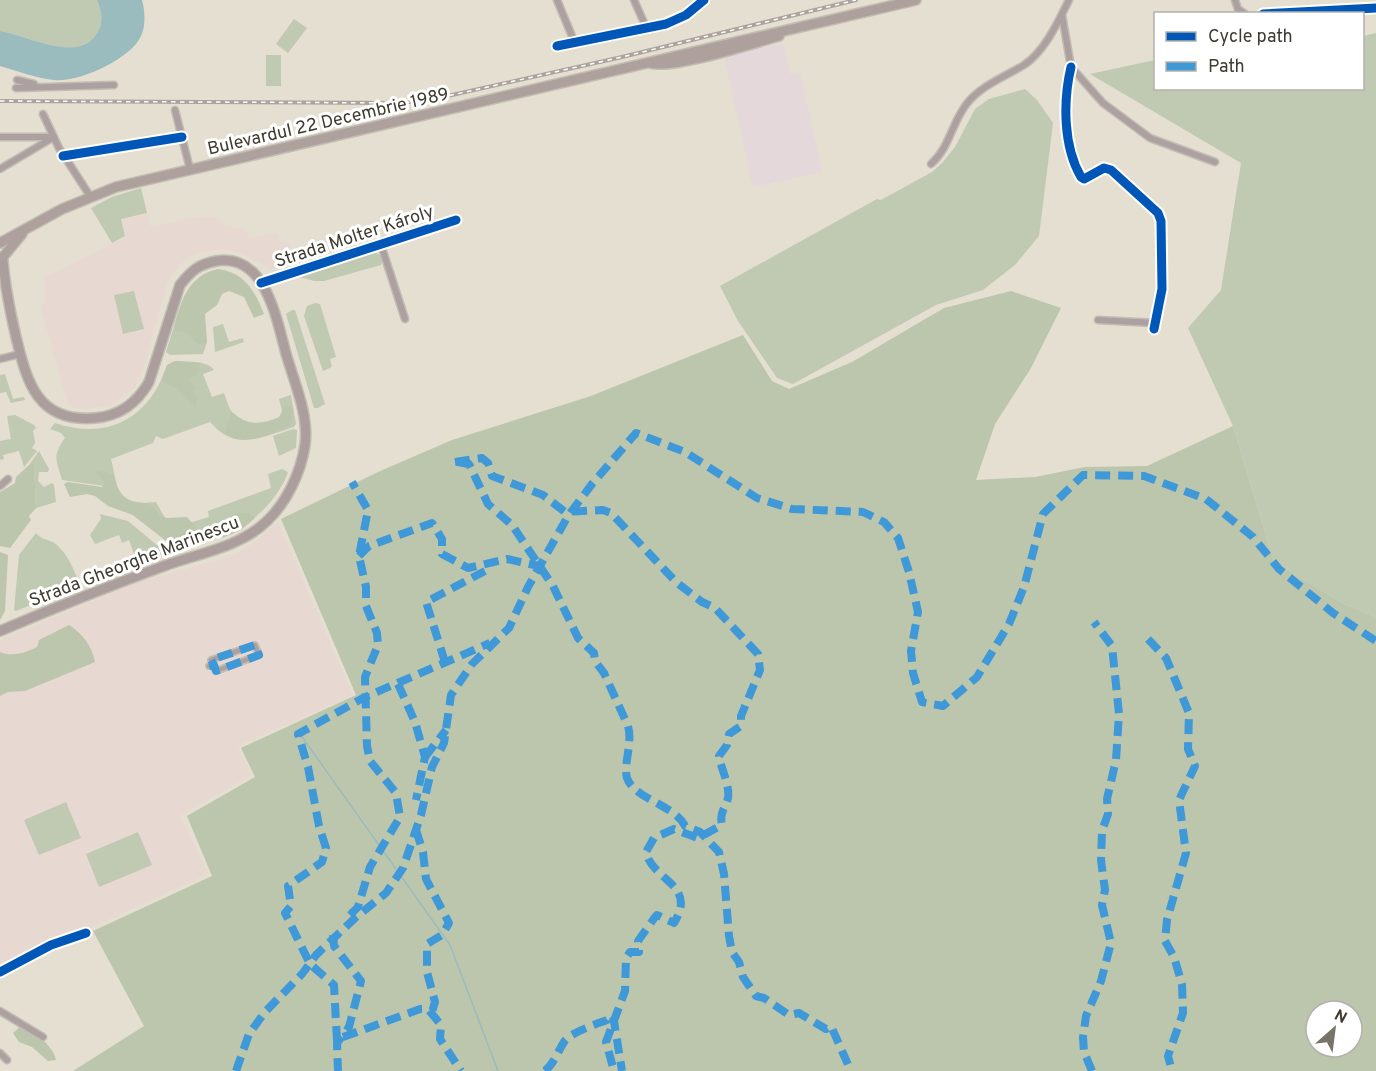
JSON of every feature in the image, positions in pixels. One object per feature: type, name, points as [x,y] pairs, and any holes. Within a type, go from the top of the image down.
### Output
[{"type":"main road","name":"Bulevardul 22 Decembrie 1989","points":[[0,243],[90,196],[190,170],[916,0]]},
{"type":"main road","name":"Bulevardul 22 Decembrie 1989","points":[[1,258],[23,232]]},
{"type":"main road","name":"Strada Gheorghe Marinescu","points":[[0,631],[141,574],[243,540],[276,511],[297,475],[304,449],[305,434],[303,415],[278,325],[261,283],[250,271],[237,263],[223,260],[203,264],[190,272],[176,293],[149,382],[141,395],[119,413],[97,418],[77,419],[59,414],[46,406],[30,386],[6,296],[1,258]]},
{"type":"main road","name":"Strada Gheorghe Marinescu","points":[[0,287],[6,296]]},
{"type":"street","points":[[557,0],[574,41]]},
{"type":"street","points":[[634,0],[646,27]]},
{"type":"street","points":[[557,46],[678,20],[704,0]]},
{"type":"street","points":[[931,164],[946,147],[970,99],[1031,59],[1062,15],[1069,0]]},
{"type":"street","points":[[1301,12],[1376,8]]},
{"type":"street","points":[[1062,15],[1071,67],[1066,94],[1066,116],[1072,154],[1081,177],[1084,179],[1098,170],[1111,170],[1158,213],[1161,221],[1162,289],[1154,326],[1098,320]]},
{"type":"street","points":[[1071,67],[1103,104],[1150,138],[1215,162]]},
{"type":"street","points":[[16,84],[114,85]]},
{"type":"street","points":[[175,110],[190,170]]},
{"type":"street","points":[[43,114],[63,156],[90,196]]},
{"type":"street","points":[[0,137],[54,137]]},
{"type":"street","points":[[0,169],[54,137]]},
{"type":"street","points":[[63,156],[182,137]]},
{"type":"street","name":"Strada Molter Károly","points":[[261,283],[456,220]]},
{"type":"street","name":"Strada Molter Károly","points":[[381,245],[405,319]]},
{"type":"street","points":[[0,359],[20,354]]},
{"type":"street","points":[[0,486],[8,478]]},
{"type":"street","points":[[255,645],[259,655],[216,670],[212,666],[211,660],[255,645]]},
{"type":"street","points":[[0,972],[51,945],[86,933]]},
{"type":"street","points":[[0,1011],[43,1036]]},
{"type":"street","points":[[0,1053],[7,1060]]},
{"type":"shaded area","points":[[783,43],[790,74],[800,72],[822,172],[753,187],[724,56]]},
{"type":"shaded area","points":[[148,214],[151,227],[192,218],[211,217],[223,221],[223,226],[246,229],[248,238],[278,233],[281,243],[288,241],[294,259],[290,264],[271,269],[241,253],[222,249],[196,253],[186,259],[171,275],[167,285],[142,373],[135,387],[111,405],[84,409],[73,408],[67,400],[40,305],[47,303],[44,278],[126,237],[121,219]]},
{"type":"shaded area","points":[[278,523],[353,695],[238,746],[252,775],[180,816],[209,874],[0,969],[0,640],[138,582],[220,560],[245,549]]},
{"type":"green space","points":[[0,0],[97,0],[101,13],[100,27],[96,35],[87,43],[76,47],[51,45],[0,31]]},
{"type":"green space","points":[[294,19],[307,28],[288,53],[276,44]]},
{"type":"green space","points":[[1376,33],[1376,617],[1344,604],[1274,562],[1233,426],[1188,328],[1221,290],[1241,163],[1090,74],[1154,60],[1154,90],[1364,90],[1364,36]]},
{"type":"green space","points":[[266,55],[281,55],[281,86],[266,86]]},
{"type":"green space","points":[[1025,89],[1037,100],[1053,123],[1039,236],[1015,265],[983,290],[936,305],[793,384],[777,378],[738,321],[720,286],[877,199],[881,200],[932,172],[955,147],[975,109],[989,99]]},
{"type":"green space","points":[[141,188],[147,213],[121,219],[125,236],[112,243],[91,208],[112,197]]},
{"type":"green space","points":[[375,252],[384,258],[381,265],[324,281],[300,277]]},
{"type":"green space","points":[[218,269],[242,278],[257,298],[264,314],[254,318],[244,297],[229,291],[222,294],[217,305],[205,314],[207,342],[205,345],[200,344],[186,333],[175,331],[174,326],[180,307],[193,283],[208,272]]},
{"type":"green space","points":[[134,291],[144,329],[123,334],[114,295]]},
{"type":"green space","points":[[1011,291],[1061,308],[1031,368],[995,424],[976,480],[1035,477],[1085,467],[1147,466],[1233,426],[1274,562],[1344,604],[1376,617],[1376,1071],[73,1071],[144,1026],[93,931],[212,876],[187,816],[255,777],[241,748],[356,695],[281,519],[378,472],[452,440],[591,396],[743,335],[772,381],[789,389],[852,362],[944,308]]},
{"type":"green space","points":[[320,304],[336,357],[330,359],[332,367],[323,371],[304,316],[307,306]]},
{"type":"green space","points":[[295,310],[325,404],[318,408],[314,408],[286,314]]},
{"type":"green space","points":[[223,324],[229,342],[243,338],[244,342],[215,352],[213,327]]},
{"type":"green space","points":[[174,326],[175,331],[183,330],[205,345],[207,342],[203,354],[170,355],[166,352]]},
{"type":"green space","points":[[175,361],[196,362],[211,367],[214,370],[203,374],[212,397],[224,393],[231,411],[242,420],[264,423],[277,418],[283,414],[279,399],[291,395],[296,424],[294,427],[249,440],[229,437],[210,422],[163,439],[156,436],[153,443],[111,459],[120,499],[104,486],[62,480],[56,458],[58,449],[65,438],[61,433],[50,429],[55,423],[74,428],[92,429],[109,427],[124,421],[150,399],[167,365]]},
{"type":"green space","points":[[175,361],[200,363],[198,373],[189,380],[196,387],[193,391],[197,399],[196,407],[177,389],[163,382],[162,378],[167,365]]},
{"type":"green space","points":[[5,374],[13,399],[24,397],[25,400],[11,403],[6,392],[0,393],[0,375]]},
{"type":"green space","points":[[285,406],[293,408],[291,425],[284,429],[249,440],[232,438],[225,434],[231,411],[248,422],[260,423],[279,417]]},
{"type":"green space","points":[[15,415],[36,428],[33,431],[35,443],[32,448],[37,451],[24,467],[19,451],[3,455],[4,459],[0,460],[0,441],[11,439],[7,416]]},
{"type":"green space","points":[[293,429],[297,430],[296,448],[279,456],[273,436]]},
{"type":"green space","points":[[39,451],[49,469],[48,472],[39,472],[38,481],[44,487],[52,483],[54,485],[56,502],[36,508],[34,465],[29,465]]},
{"type":"green space","points":[[29,465],[34,465],[36,508],[29,516],[31,520],[10,548],[0,546],[0,492],[15,483],[16,477]]},
{"type":"green space","points":[[282,469],[288,472],[285,479],[262,511],[230,533],[205,542],[178,550],[133,515],[143,503],[156,502],[166,520],[192,522],[209,517],[208,511],[271,488],[268,474]]},
{"type":"green space","points":[[100,470],[113,474],[118,488],[130,500],[149,504],[158,515],[167,518],[187,517],[197,529],[207,529],[211,533],[210,541],[178,550],[133,515],[108,506],[95,496],[87,494],[70,497],[64,484],[68,482],[102,487],[104,482],[96,472]]},
{"type":"green space","points":[[248,513],[255,518],[241,530],[222,538],[224,526],[232,515]]},
{"type":"green space","points":[[100,514],[128,521],[164,551],[163,554],[137,562],[129,540],[122,543],[119,535],[95,544],[90,535],[101,519]]},
{"type":"green space","points":[[36,533],[57,545],[67,557],[79,582],[87,579],[89,584],[70,585],[70,589],[16,611],[14,610],[19,555]]},
{"type":"green space","points":[[0,552],[8,555],[5,611],[0,620]]},
{"type":"green space","points":[[69,625],[86,641],[95,662],[25,691],[8,692],[0,696],[0,652],[18,654],[28,651],[37,647],[39,640]]},
{"type":"green space","points":[[66,802],[81,838],[39,855],[24,820]]},
{"type":"green space","points":[[138,832],[152,865],[99,887],[86,854]]},
{"type":"green space","points":[[21,1026],[47,1044],[56,1060],[48,1061],[32,1047],[19,1042],[13,1033]]},
{"type":"water","points":[[97,0],[142,0],[144,28],[135,45],[127,53],[103,68],[64,80],[40,78],[0,66],[0,31],[64,47],[76,47],[87,43],[96,35],[100,27],[101,13]]},
{"type":"waterway","points":[[300,734],[450,945],[498,1071]]},
{"type":"railway","points":[[0,101],[403,103],[443,97],[622,57],[856,0]]},
{"type":"marked path","points":[[236,1071],[249,1034],[265,1012],[302,974],[316,955],[355,918],[386,893],[403,868],[421,815],[432,767],[444,743],[451,695],[472,664],[509,628],[528,587],[568,516],[636,433],[685,452],[757,498],[792,509],[863,512],[884,522],[898,538],[918,612],[911,651],[913,673],[922,702],[943,706],[977,677],[1009,624],[1024,587],[1043,514],[1083,475],[1144,476],[1206,499],[1253,537],[1279,569],[1333,613],[1376,641]]},
{"type":"marked path","points":[[455,462],[482,458],[488,463],[492,476],[543,495],[565,512],[603,510],[611,513],[676,582],[702,602],[715,608],[758,654],[760,670],[741,716],[741,726],[729,734],[727,745],[719,756],[728,793],[722,814],[722,825],[698,838],[674,829],[654,838],[646,852],[656,870],[677,891],[681,900],[680,910],[674,923],[657,915],[638,941],[639,952],[630,952],[626,958],[625,991],[606,1042],[614,1071]]},
{"type":"marked path","points":[[458,462],[469,464],[488,504],[512,525],[553,586],[578,638],[594,653],[595,661],[604,673],[628,726],[626,773],[631,785],[673,813],[685,826],[700,832],[719,852],[724,874],[732,952],[739,962],[743,977],[756,996],[764,998],[789,1015],[799,1013],[826,1029],[831,1026],[850,1069]]},
{"type":"marked path","points":[[350,915],[358,907],[370,867],[400,817],[396,793],[370,761],[367,746],[365,677],[378,645],[377,633],[366,606],[366,587],[359,556],[368,510],[352,482]]},
{"type":"marked path","points":[[359,556],[369,546],[432,523],[442,539],[442,554],[468,568],[507,559],[539,566]]},
{"type":"marked path","points":[[445,662],[426,602],[485,571]]},
{"type":"marked path","points":[[1092,1071],[1084,1052],[1083,1037],[1086,1016],[1101,981],[1111,943],[1102,905],[1105,890],[1101,860],[1102,831],[1108,814],[1107,799],[1116,760],[1119,714],[1112,646],[1094,622]]},
{"type":"marked path","points":[[1148,639],[1166,658],[1189,713],[1188,749],[1195,766],[1179,800],[1186,853],[1167,920],[1165,941],[1174,957],[1182,984],[1183,1013],[1168,1056],[1172,1071]]},
{"type":"marked path","points":[[337,1041],[334,985],[310,964],[285,913],[291,906],[288,886],[322,862],[326,848],[319,826],[308,767],[298,734],[363,698],[490,643]]},
{"type":"marked path","points":[[209,666],[214,665],[216,671],[259,655],[255,645],[211,660],[214,665]]},
{"type":"marked path","points":[[398,684],[415,722],[425,757],[416,800]]},
{"type":"marked path","points":[[425,757],[446,730]]},
{"type":"marked path","points":[[416,830],[423,852],[426,879],[449,923],[442,935],[427,944],[427,972],[435,1002],[432,1012]]},
{"type":"marked path","points":[[333,935],[334,946],[361,981],[349,1027],[337,1043],[338,1071]]},
{"type":"marked path","points":[[343,1037],[420,1009],[428,1009],[441,1025],[440,1039],[461,1071]]},
{"type":"marked path","points":[[545,1071],[571,1035],[607,1020],[608,1016],[613,1017],[622,1071]]},
{"type":"cycle path","points":[[557,46],[666,24],[686,15],[704,0]]},
{"type":"cycle path","points":[[1301,12],[1376,8]]},
{"type":"cycle path","points":[[1071,67],[1068,80],[1066,123],[1071,152],[1081,177],[1084,179],[1104,168],[1111,170],[1158,213],[1161,221],[1162,289],[1154,329]]},
{"type":"cycle path","points":[[63,156],[182,137]]},
{"type":"cycle path","points":[[261,283],[456,220]]},
{"type":"cycle path","points":[[0,972],[51,945],[86,933]]}]
